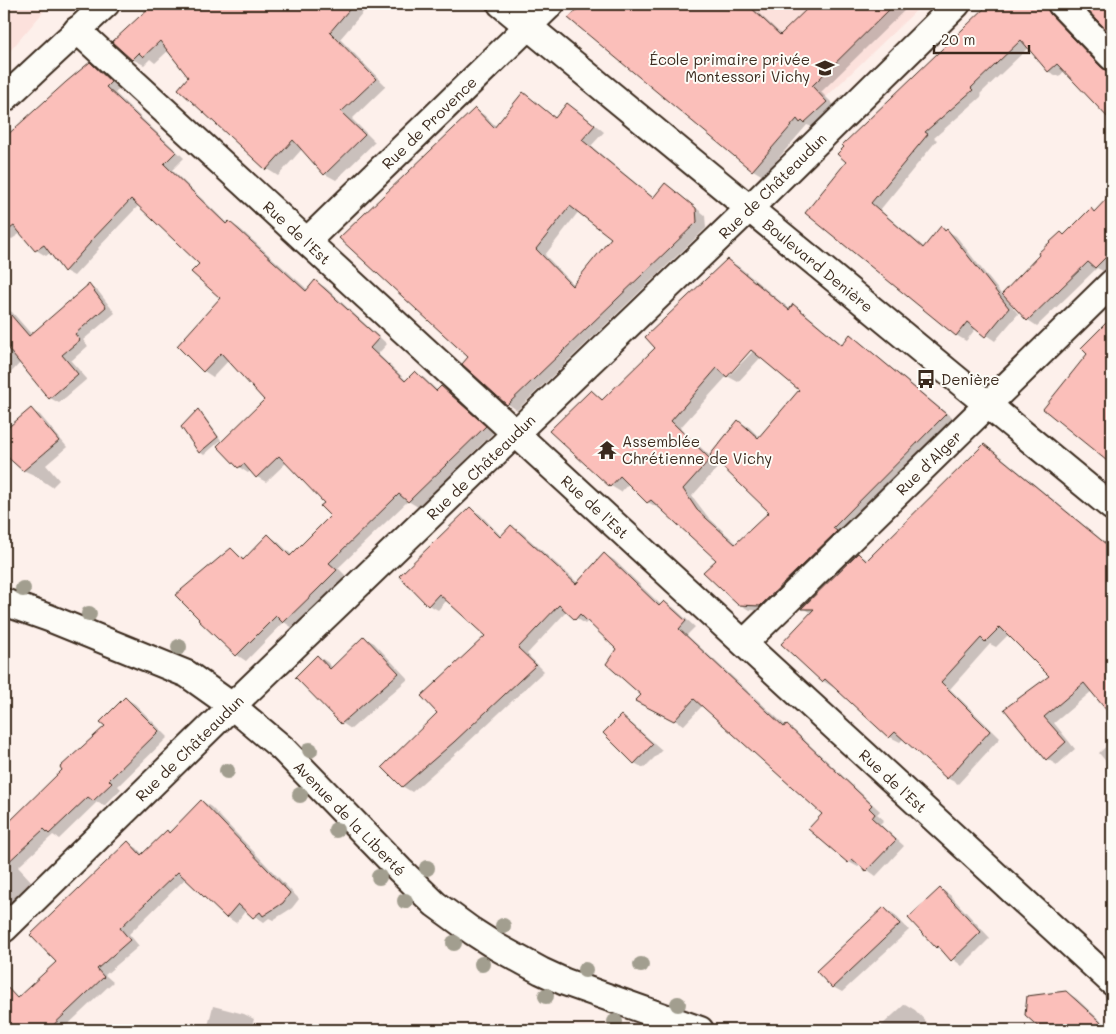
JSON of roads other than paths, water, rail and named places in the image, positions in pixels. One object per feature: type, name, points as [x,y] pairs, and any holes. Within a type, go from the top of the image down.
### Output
[{"type":"street","points":[[4,98],[106,4]]},
{"type":"street","name":"Boulevard Denière","points":[[501,4],[1112,507]]},
{"type":"street","name":"Rue de Provence","points":[[308,241],[551,4]]},
{"type":"street","name":"Rue de Châteaudun","points":[[4,929],[232,706],[750,208],[957,4]]},
{"type":"street","points":[[1060,4],[1112,57]]},
{"type":"street","name":"Rue de l'Est","points":[[77,30],[1112,982]]},
{"type":"street","name":"Rue d'Alger","points":[[744,643],[1112,283]]},
{"type":"street","name":"Avenue de la Liberté","points":[[4,602],[187,674],[232,706],[282,748],[435,904],[472,931],[517,958],[565,982],[700,1030]]},
{"type":"place","name":"École primaire privée Montessori Vichy","points":[[825,68]]},
{"type":"place","name":"Denière","points":[[926,379]]},
{"type":"place","name":"Assemblée Chrétienne de Vichy","points":[[607,450]]}]
